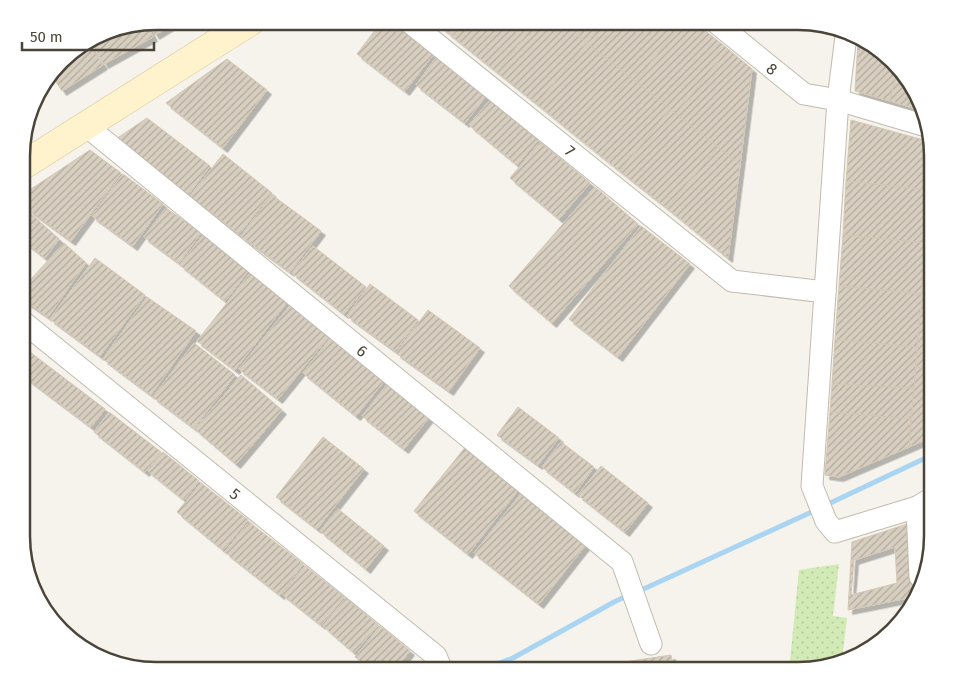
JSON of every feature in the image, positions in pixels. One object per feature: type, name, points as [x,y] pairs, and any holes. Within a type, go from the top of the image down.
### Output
[{"type":"street","points":[[30,161],[236,30]]},
{"type":"street","name":"7","points":[[419,30],[732,281],[825,292]]},
{"type":"street","name":"8","points":[[724,30],[804,94],[838,100],[920,124]]},
{"type":"street","points":[[846,40],[838,100],[812,486],[826,521],[835,532],[924,502]]},
{"type":"street","name":"6","points":[[85,126],[622,562],[650,644]]},
{"type":"street","name":"5","points":[[30,328],[436,656],[438,662]]},
{"type":"street","points":[[921,564],[924,517]]},
{"type":"green space","points":[[839,564],[833,616],[847,618],[843,653],[814,661],[790,662],[799,570]]},
{"type":"building","points":[[150,30],[153,37],[104,64],[94,46],[132,32]]},
{"type":"building","points":[[152,30],[163,30],[155,35]]},
{"type":"building","points":[[375,30],[401,30],[433,55],[405,91],[357,54]]},
{"type":"building","points":[[445,30],[457,30],[452,36]]},
{"type":"building","points":[[457,30],[530,30],[497,72],[452,36]]},
{"type":"building","points":[[530,30],[571,30],[587,43],[537,104],[497,72]]},
{"type":"building","points":[[571,30],[598,30],[587,43]]},
{"type":"building","points":[[598,30],[676,30],[636,82],[587,43]]},
{"type":"building","points":[[676,30],[704,30],[728,49],[676,114],[636,82]]},
{"type":"building","points":[[587,43],[630,77],[580,139],[537,104]]},
{"type":"building","points":[[858,45],[875,56],[896,76],[890,101],[855,91]]},
{"type":"building","points":[[91,48],[103,65],[62,91],[56,79],[73,61]]},
{"type":"building","points":[[728,49],[752,69],[740,165],[676,114]]},
{"type":"building","points":[[436,58],[486,96],[465,123],[416,85]]},
{"type":"building","points":[[227,59],[267,90],[223,148],[166,103]]},
{"type":"building","points":[[896,76],[903,86],[914,108],[890,101]]},
{"type":"building","points":[[630,77],[670,109],[620,171],[580,139]]},
{"type":"building","points":[[490,100],[538,140],[517,165],[469,125]]},
{"type":"building","points":[[670,109],[718,147],[667,208],[620,171]]},
{"type":"building","points":[[147,118],[210,166],[188,195],[116,139]]},
{"type":"building","points":[[851,120],[923,140],[924,189],[846,181]]},
{"type":"building","points":[[540,142],[590,183],[559,219],[510,178]]},
{"type":"building","points":[[718,147],[740,165],[728,258],[667,208]]},
{"type":"building","points":[[90,150],[121,173],[71,241],[30,211],[30,190]]},
{"type":"building","points":[[223,154],[272,193],[239,234],[190,196]]},
{"type":"building","points":[[123,174],[163,204],[133,246],[92,216]]},
{"type":"building","points":[[846,181],[924,189],[924,243],[843,235]]},
{"type":"building","points":[[595,187],[638,224],[552,323],[509,286]]},
{"type":"building","points":[[272,195],[321,231],[290,272],[241,236]]},
{"type":"building","points":[[166,208],[201,233],[179,263],[144,237]]},
{"type":"building","points":[[30,213],[59,239],[45,258],[30,246]]},
{"type":"building","points":[[641,226],[690,264],[618,357],[569,319]]},
{"type":"building","points":[[203,235],[249,270],[225,301],[180,265]]},
{"type":"building","points":[[843,235],[924,243],[922,294],[839,286]]},
{"type":"building","points":[[64,243],[86,263],[48,317],[30,305],[30,280]]},
{"type":"building","points":[[313,246],[366,287],[344,314],[292,273]]},
{"type":"building","points":[[95,258],[145,295],[100,356],[50,319]]},
{"type":"building","points":[[924,268],[924,313],[920,313]]},
{"type":"building","points":[[251,272],[288,301],[235,370],[197,341]]},
{"type":"building","points":[[370,284],[418,320],[395,351],[347,316]]},
{"type":"building","points":[[839,286],[922,294],[917,347],[835,340]]},
{"type":"building","points":[[147,297],[196,331],[151,395],[103,359]]},
{"type":"building","points":[[291,304],[330,335],[278,399],[239,369]]},
{"type":"building","points":[[428,310],[480,348],[449,391],[396,353]]},
{"type":"building","points":[[920,313],[924,313],[924,341],[918,340]]},
{"type":"building","points":[[332,336],[386,379],[356,416],[303,373]]},
{"type":"building","points":[[835,340],[917,347],[914,388],[832,384]]},
{"type":"building","points":[[918,340],[924,341],[924,368],[916,367]]},
{"type":"building","points":[[194,343],[235,375],[194,428],[153,397]]},
{"type":"building","points":[[30,352],[105,409],[91,427],[30,381]]},
{"type":"building","points":[[916,367],[924,368],[924,440],[909,447]]},
{"type":"building","points":[[241,375],[282,410],[236,464],[195,429]]},
{"type":"building","points":[[389,382],[431,415],[404,449],[362,416]]},
{"type":"building","points":[[832,384],[914,388],[911,419],[830,412]]},
{"type":"building","points":[[518,407],[559,438],[538,465],[497,435]]},
{"type":"building","points":[[109,412],[161,452],[145,472],[94,432]]},
{"type":"building","points":[[830,412],[911,419],[909,447],[839,477],[825,475]]},
{"type":"building","points":[[323,437],[364,469],[317,529],[276,497]]},
{"type":"building","points":[[561,442],[594,467],[575,493],[542,467]]},
{"type":"building","points":[[467,445],[520,488],[468,554],[414,511]]},
{"type":"building","points":[[163,452],[199,481],[184,500],[148,471]]},
{"type":"building","points":[[601,466],[648,503],[625,532],[578,495]]},
{"type":"building","points":[[201,483],[248,520],[223,550],[177,512]]},
{"type":"building","points":[[523,491],[588,542],[539,604],[474,553]]},
{"type":"building","points":[[338,509],[384,546],[366,569],[320,531]]},
{"type":"building","points":[[249,522],[303,564],[280,595],[225,552]]},
{"type":"building","points":[[907,524],[912,589],[908,598],[848,610],[852,542]],"holes":[[[895,547],[897,583],[851,595],[854,560]]]},
{"type":"building","points":[[305,566],[344,597],[321,625],[282,594]]},
{"type":"building","points":[[346,598],[378,625],[354,653],[323,626]]},
{"type":"building","points":[[380,626],[410,651],[401,662],[361,662],[355,657]]},
{"type":"building","points":[[671,655],[672,662],[624,662]]},
{"type":"waterway","points":[[826,505],[924,459]]},
{"type":"waterway","points":[[637,592],[816,510]]},
{"type":"waterway","points":[[502,662],[629,595]]}]
